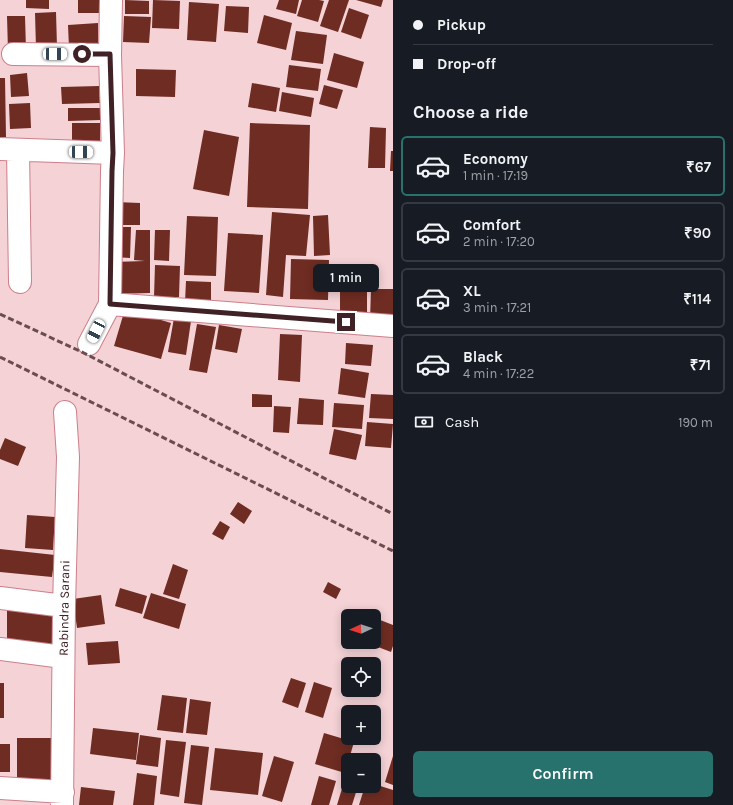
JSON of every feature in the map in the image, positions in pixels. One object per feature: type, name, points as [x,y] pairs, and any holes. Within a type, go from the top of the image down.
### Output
[{"type":"street","points":[[89,344],[110,304],[113,153],[110,54],[111,0]]},
{"type":"street","points":[[13,54],[110,54]]},
{"type":"street","points":[[20,282],[9,150],[113,153]]},
{"type":"street","points":[[110,304],[393,326]]},
{"type":"street","name":"Rabindra Sarani","points":[[62,799],[63,657],[68,457],[65,412]]},
{"type":"street","points":[[0,598],[64,606]]},
{"type":"street","points":[[0,649],[63,657]]},
{"type":"street","points":[[0,788],[62,799]]},
{"type":"building","points":[[26,0],[49,0],[49,9],[26,8]]},
{"type":"building","points":[[78,0],[104,0],[104,13],[78,13]]},
{"type":"building","points":[[125,0],[149,1],[149,14],[125,14]]},
{"type":"building","points":[[153,0],[180,1],[179,29],[152,28]]},
{"type":"building","points":[[279,0],[299,0],[296,14],[276,9]]},
{"type":"building","points":[[302,0],[324,1],[318,22],[297,16]]},
{"type":"building","points":[[329,0],[349,0],[338,32],[320,26]]},
{"type":"building","points":[[356,0],[383,0],[381,7]]},
{"type":"building","points":[[189,2],[219,4],[216,42],[187,40]]},
{"type":"building","points":[[226,6],[249,7],[248,33],[224,31]]},
{"type":"building","points":[[349,8],[369,15],[361,39],[341,32]]},
{"type":"building","points":[[56,12],[57,47],[36,48],[35,13]]},
{"type":"building","points":[[264,15],[292,23],[286,50],[257,43]]},
{"type":"building","points":[[7,16],[25,16],[26,50],[8,51]]},
{"type":"building","points":[[124,16],[151,17],[149,43],[123,42]]},
{"type":"building","points":[[98,23],[98,46],[69,48],[68,25]]},
{"type":"building","points":[[296,31],[327,35],[323,64],[291,60]]},
{"type":"building","points":[[334,53],[364,62],[357,88],[327,80]]},
{"type":"building","points":[[289,65],[321,69],[318,91],[286,87]]},
{"type":"building","points":[[136,69],[176,70],[175,97],[136,96]]},
{"type":"building","points":[[27,73],[29,96],[11,97],[10,75]]},
{"type":"building","points":[[0,78],[5,78],[6,137],[0,137]]},
{"type":"building","points":[[252,83],[280,88],[276,112],[248,107]]},
{"type":"building","points":[[324,85],[343,90],[337,109],[319,104]]},
{"type":"building","points":[[99,86],[100,103],[62,104],[61,87]]},
{"type":"building","points":[[282,92],[314,98],[311,117],[279,111]]},
{"type":"building","points":[[30,103],[31,128],[10,129],[9,104]]},
{"type":"building","points":[[68,108],[100,108],[101,120],[68,121]]},
{"type":"building","points":[[72,123],[100,123],[100,145],[72,145]]},
{"type":"building","points":[[250,123],[310,125],[308,209],[247,207]]},
{"type":"building","points":[[370,127],[386,128],[385,168],[368,168]]},
{"type":"building","points":[[204,130],[239,137],[229,196],[193,189]]},
{"type":"building","points":[[391,151],[393,151],[393,171],[390,171]]},
{"type":"building","points":[[116,202],[140,203],[140,225],[115,225]]},
{"type":"building","points":[[272,212],[310,215],[306,256],[286,255],[283,297],[266,295]]},
{"type":"building","points":[[328,215],[330,255],[314,256],[313,216]]},
{"type":"building","points":[[187,216],[218,217],[216,276],[184,275]]},
{"type":"building","points":[[115,227],[131,227],[130,258],[114,257]]},
{"type":"building","points":[[136,230],[150,230],[150,293],[113,294],[112,262],[145,261],[134,260]]},
{"type":"building","points":[[155,230],[170,230],[169,261],[154,260]]},
{"type":"building","points":[[228,233],[263,235],[259,293],[224,291]]},
{"type":"building","points":[[291,259],[329,260],[328,300],[290,299]]},
{"type":"building","points":[[155,265],[180,266],[179,297],[154,297]]},
{"type":"building","points":[[186,281],[211,282],[211,303],[185,302]]},
{"type":"building","points":[[340,288],[367,289],[367,316],[340,315]]},
{"type":"building","points":[[371,289],[393,289],[393,321],[370,320]]},
{"type":"building","points":[[125,309],[171,323],[161,359],[114,346]]},
{"type":"building","points":[[174,318],[191,321],[186,355],[168,352]]},
{"type":"building","points":[[197,324],[216,327],[207,373],[189,370]]},
{"type":"building","points":[[219,325],[242,329],[237,353],[215,349]]},
{"type":"building","points":[[280,334],[302,335],[300,382],[278,380]]},
{"type":"building","points":[[346,343],[373,345],[371,366],[345,364]]},
{"type":"building","points":[[341,368],[369,373],[365,398],[338,394]]},
{"type":"building","points":[[252,394],[272,395],[272,407],[252,407]]},
{"type":"building","points":[[371,394],[393,395],[393,419],[369,418]]},
{"type":"building","points":[[299,398],[324,400],[323,425],[297,424]]},
{"type":"building","points":[[334,403],[364,405],[362,429],[332,427]]},
{"type":"building","points":[[274,406],[291,407],[289,433],[273,432]]},
{"type":"building","points":[[367,422],[393,424],[391,448],[365,446]]},
{"type":"building","points":[[334,429],[362,435],[356,460],[329,454]]},
{"type":"building","points":[[5,438],[26,447],[18,466],[0,459],[0,450]]},
{"type":"building","points":[[238,502],[252,511],[244,524],[230,514]]},
{"type":"building","points":[[27,515],[55,517],[53,550],[25,548]]},
{"type":"building","points":[[220,521],[230,527],[223,540],[212,534]]},
{"type":"building","points":[[0,549],[55,555],[52,577],[0,572]]},
{"type":"building","points":[[173,564],[188,570],[179,599],[163,594]]},
{"type":"building","points":[[328,582],[341,589],[336,599],[323,592]]},
{"type":"building","points":[[120,588],[147,596],[142,614],[115,606]]},
{"type":"building","points":[[151,593],[186,604],[179,629],[143,618]]},
{"type":"building","points":[[101,595],[105,624],[77,628],[73,599]]},
{"type":"building","points":[[7,609],[55,610],[55,649],[7,648]]},
{"type":"building","points":[[381,620],[393,625],[393,646],[391,652],[381,648]]},
{"type":"building","points":[[118,641],[120,663],[88,665],[86,643]]},
{"type":"building","points":[[291,678],[306,683],[298,708],[282,702]]},
{"type":"building","points":[[314,682],[332,688],[323,718],[305,712]]},
{"type":"building","points":[[0,683],[4,683],[4,718],[0,718]]},
{"type":"building","points":[[162,695],[187,698],[183,733],[157,730]]},
{"type":"building","points":[[190,699],[211,702],[207,735],[186,733]]},
{"type":"building","points":[[93,728],[139,733],[136,760],[90,754]]},
{"type":"building","points":[[324,733],[341,738],[341,745],[353,745],[351,753],[341,753],[341,772],[315,764]]},
{"type":"building","points":[[140,735],[161,738],[158,767],[136,764]]},
{"type":"building","points":[[17,738],[56,738],[55,781],[17,781]]},
{"type":"building","points":[[166,740],[186,742],[179,797],[160,794]]},
{"type":"building","points":[[0,744],[10,744],[10,772],[0,772]]},
{"type":"building","points":[[191,745],[209,747],[202,805],[184,803]]},
{"type":"building","points":[[215,748],[263,753],[258,795],[210,790]]},
{"type":"building","points":[[274,756],[294,762],[282,802],[262,796]]},
{"type":"building","points":[[393,756],[393,785],[385,782]]},
{"type":"building","points":[[137,773],[157,776],[154,805],[133,805]]},
{"type":"building","points":[[319,776],[336,781],[329,805],[311,805]]},
{"type":"building","points":[[381,786],[393,790],[393,805],[359,805],[363,793],[381,793]]},
{"type":"building","points":[[81,787],[115,791],[113,805],[79,805]]},
{"type":"building","points":[[341,792],[356,793],[352,805],[337,805]]},
{"type":"railway","points":[[0,314],[84,353],[393,514]]},
{"type":"railway","points":[[0,357],[393,551]]},
{"type":"route","points":[[82,54],[110,54],[113,153],[110,304],[346,322]]}]
